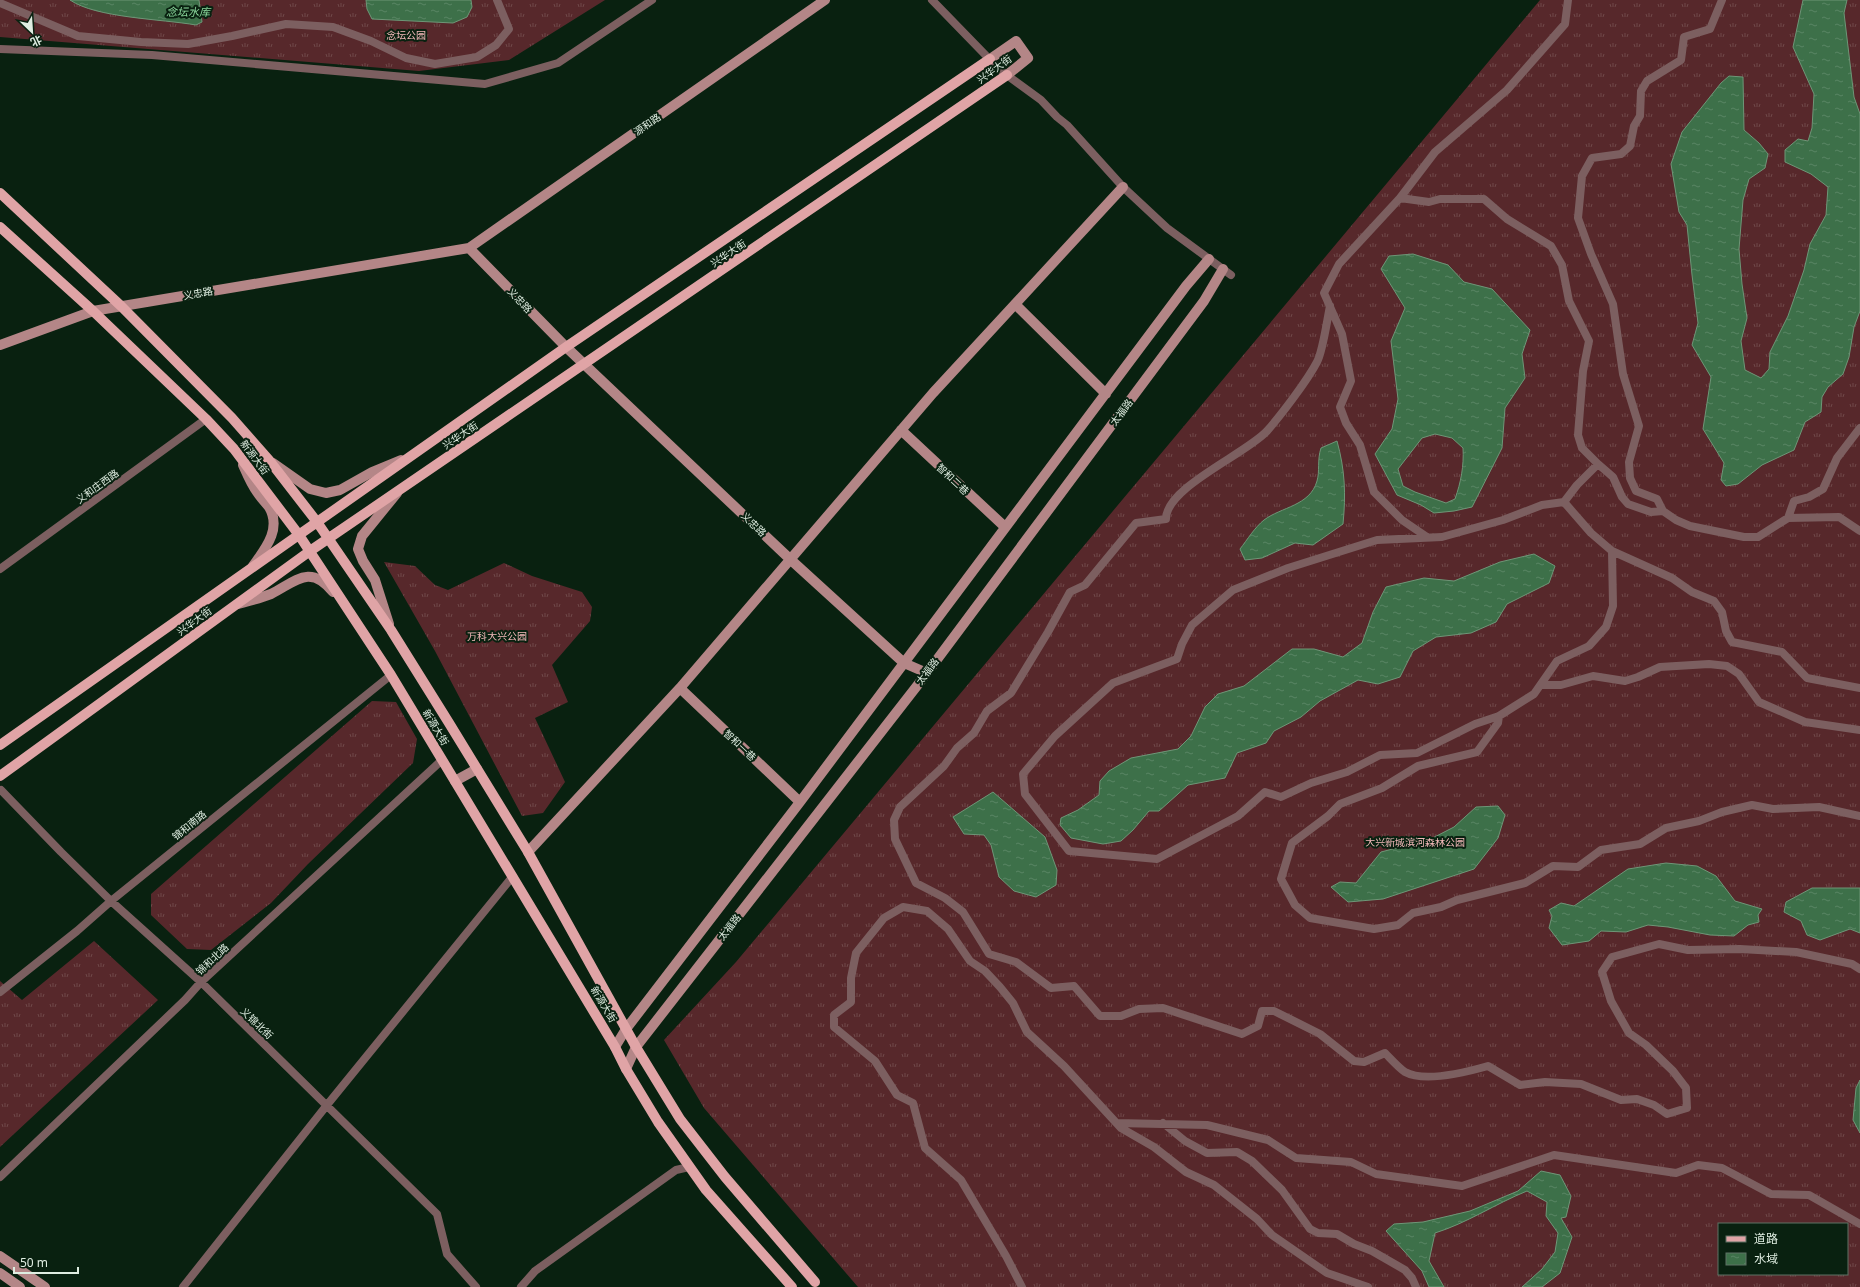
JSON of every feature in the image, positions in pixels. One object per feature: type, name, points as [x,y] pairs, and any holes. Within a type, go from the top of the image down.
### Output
[{"type":"main road","name":"兴华大街","points":[[0,745],[566,347],[990,59]]},
{"type":"main road","name":"兴华大街","points":[[0,776],[310,551],[330,539],[586,365],[1007,75]]},
{"type":"main road","points":[[0,193],[121,306],[232,418],[269,460],[330,539],[391,630],[528,852],[636,1047],[680,1120],[725,1177],[817,1285]]},
{"type":"main road","name":"新源大街","points":[[0,227],[93,311],[206,419],[234,449],[299,535],[391,675],[616,1047],[626,1069],[658,1122],[706,1190],[792,1287]]},
{"type":"street","points":[[0,4],[78,36],[141,42],[188,44],[286,24],[333,27],[371,41],[406,58],[435,64],[476,57],[496,45],[509,29],[497,0]]},
{"type":"street","points":[[0,48],[152,55],[485,84],[558,63],[652,0]]},
{"type":"street","name":"源和路","points":[[469,248],[825,0]]},
{"type":"street","points":[[932,0],[1007,75],[1041,100],[1067,125],[1123,187],[1167,228],[1227,272]]},
{"type":"street","points":[[1427,537],[1402,520],[1374,492],[1360,445],[1346,423],[1340,407],[1352,381],[1342,334],[1324,293],[1339,264],[1400,198],[1435,152],[1507,90],[1565,24],[1568,0]]},
{"type":"street","points":[[1722,0],[1710,29],[1684,37],[1681,60],[1647,82],[1641,91],[1640,116],[1634,126],[1630,146],[1620,154],[1592,158],[1582,176],[1578,218],[1591,254],[1613,304],[1623,374],[1639,426],[1630,462],[1630,478],[1636,491],[1657,499],[1663,511],[1676,520],[1690,526],[1744,537],[1758,537],[1788,518],[1839,517],[1860,531]]},
{"type":"street","name":"兴华大街","points":[[990,59],[1016,40],[1028,58],[1007,75]]},
{"type":"street","points":[[528,852],[680,688],[933,393],[1123,187]]},
{"type":"street","points":[[1400,198],[1429,202],[1440,199],[1484,199],[1507,219],[1551,246],[1562,265],[1569,301],[1589,341],[1582,371],[1578,435],[1582,448],[1613,477],[1622,497],[1628,504],[1651,512],[1663,511]]},
{"type":"street","name":"义忠路","points":[[0,345],[93,311],[469,248],[566,347],[791,560],[904,663],[926,673]]},
{"type":"street","name":"太福路","points":[[616,1047],[626,1029],[800,802],[1186,286],[1209,259]]},
{"type":"street","name":"太福路","points":[[626,1069],[636,1047],[926,673],[1204,300],[1227,272]]},
{"type":"street","points":[[1015,304],[1106,394]]},
{"type":"street","points":[[1330,306],[1317,362],[1266,432],[1186,488],[1166,513],[1166,519],[1136,523],[1085,585],[1070,592],[1011,693],[987,711],[974,733],[957,748],[944,766],[900,807],[894,820],[895,839],[916,883],[945,898],[963,912],[989,954],[1016,962],[1051,988],[1074,986],[1100,1016],[1121,1016],[1139,1009],[1163,1008],[1242,1034],[1258,1026],[1262,1011],[1274,1011],[1320,1034],[1354,1061],[1364,1062],[1384,1053],[1406,1072],[1419,1076],[1457,1075],[1488,1066],[1520,1085],[1545,1082],[1568,1082],[1581,1084],[1621,1100],[1637,1099],[1654,1105],[1667,1114],[1686,1108],[1686,1088],[1674,1071],[1646,1045],[1629,1033],[1611,1001],[1602,972],[1612,957],[1660,944],[1688,950],[1740,949],[1796,952],[1852,964],[1860,969]]},
{"type":"street","name":"义和庄西路","points":[[0,569],[206,419]]},
{"type":"street","points":[[1788,518],[1794,502],[1809,498],[1823,489],[1837,458],[1860,428]]},
{"type":"street","name":"智和二巷","points":[[901,430],[1006,527]]},
{"type":"street","points":[[234,449],[256,491],[269,508],[273,517],[274,530],[268,546],[249,571]]},
{"type":"street","points":[[269,460],[310,489],[326,493],[340,490],[372,472],[409,457]]},
{"type":"street","points":[[1598,464],[1577,485],[1564,502],[1542,505],[1502,520],[1442,537],[1377,540],[1288,568],[1233,590],[1192,625],[1182,644],[1177,659],[1113,683],[1055,736],[1023,774],[1024,794],[1069,851],[1157,859],[1203,833],[1238,816],[1265,792],[1281,797],[1311,783],[1347,772],[1380,755],[1417,753],[1475,724],[1500,716],[1534,694],[1557,661],[1589,646],[1606,626],[1613,606],[1612,551]]},
{"type":"street","points":[[391,630],[375,580],[363,561],[358,549],[362,536],[397,493]]},
{"type":"street","points":[[1564,502],[1591,533],[1612,551],[1672,578],[1692,592],[1714,601],[1722,612],[1726,632],[1732,642],[1782,652],[1807,678],[1860,688]]},
{"type":"street","points":[[235,606],[271,594],[300,577],[311,578],[324,582],[354,617]]},
{"type":"street","points":[[1541,685],[1560,685],[1593,676],[1625,681],[1660,667],[1709,664],[1727,666],[1739,674],[1759,702],[1805,722],[1860,730]]},
{"type":"street","name":"锦和南路","points":[[0,992],[391,675]]},
{"type":"street","name":"智和一巷","points":[[680,688],[800,802]]},
{"type":"street","points":[[1500,716],[1498,723],[1477,752],[1418,766],[1382,788],[1340,804],[1328,816],[1292,843],[1281,879],[1295,904],[1310,918],[1374,929],[1398,925],[1413,913],[1441,907],[1457,900],[1525,882],[1553,866],[1578,867],[1601,850],[1640,844],[1666,828],[1699,821],[1737,809],[1752,806],[1773,809],[1819,807],[1860,816]]},
{"type":"street","name":"锦和北路","points":[[0,1177],[185,1000],[201,982],[442,760]]},
{"type":"street","points":[[455,781],[477,769]]},
{"type":"street","name":"义锦北街","points":[[1,790],[60,852],[111,901],[201,982],[437,1214],[447,1254],[476,1287]]},
{"type":"street","points":[[183,1287],[327,1105],[513,876]]},
{"type":"street","points":[[1022,1287],[1006,1256],[961,1180],[925,1148],[913,1103],[897,1095],[874,1061],[834,1026],[834,1015],[851,1002],[851,978],[856,953],[884,918],[903,907],[927,911],[948,929],[970,961],[985,971],[1000,986],[1013,1003],[1027,1032],[1064,1066],[1121,1128],[1154,1147],[1186,1172],[1214,1185],[1257,1220],[1272,1235],[1327,1273],[1368,1287]]},
{"type":"street","points":[[1117,1123],[1207,1125],[1268,1140],[1296,1158],[1351,1162],[1376,1174],[1462,1186],[1554,1155],[1676,1173],[1698,1165],[1722,1168],[1770,1194],[1809,1195],[1860,1224]]},
{"type":"street","points":[[1163,1123],[1185,1141],[1206,1153],[1236,1152],[1252,1161],[1282,1190],[1310,1229],[1318,1233],[1336,1234],[1354,1244],[1372,1251],[1405,1270],[1412,1278],[1416,1287]]},
{"type":"street","points":[[521,1287],[535,1271],[669,1174],[676,1170],[690,1167]]},
{"type":"street","points":[[0,1256],[45,1287]]},
{"type":"street","points":[[0,1274],[20,1287]]},
{"type":"green space","name":"念坛公园","points":[[0,0],[605,0],[509,60],[419,71],[0,37]]},
{"type":"green space","name":"大兴新城滨河森林公园","points":[[1540,0],[1860,0],[1860,1287],[858,1287],[704,1108],[664,1040],[736,962]]},
{"type":"green space","name":"万科大兴公园","points":[[384,562],[415,566],[435,585],[448,590],[504,563],[532,576],[582,592],[592,607],[590,621],[552,665],[568,702],[535,718],[565,782],[543,813],[522,816],[435,651]]},
{"type":"green space","points":[[372,701],[396,702],[417,739],[413,763],[308,864],[271,903],[211,950],[187,949],[151,915],[151,894]]},
{"type":"green space","points":[[94,941],[158,1000],[0,1147],[0,981],[22,1000]]},
{"type":"water","name":"念坛水库","points":[[70,0],[199,0],[202,22],[196,25],[112,14],[81,6]]},
{"type":"water","points":[[366,0],[471,0],[472,7],[467,17],[453,23],[372,19],[367,9]]},
{"type":"water","points":[[1803,0],[1847,0],[1844,13],[1854,97],[1860,114],[1860,311],[1854,327],[1849,357],[1843,374],[1828,387],[1822,397],[1821,412],[1805,422],[1794,450],[1762,465],[1738,484],[1726,486],[1721,480],[1724,463],[1703,429],[1711,377],[1692,345],[1698,323],[1687,225],[1679,212],[1671,164],[1682,132],[1721,83],[1729,76],[1743,77],[1744,130],[1759,143],[1768,154],[1765,168],[1749,179],[1743,200],[1739,249],[1747,318],[1741,341],[1745,370],[1761,378],[1769,369],[1770,352],[1788,316],[1804,270],[1810,244],[1826,215],[1828,187],[1811,174],[1785,162],[1785,150],[1798,139],[1808,141],[1812,128],[1814,94],[1793,47]]},
{"type":"water","points":[[1413,254],[1448,265],[1464,282],[1492,289],[1530,330],[1522,354],[1525,378],[1505,408],[1502,448],[1472,507],[1434,513],[1421,505],[1397,495],[1375,454],[1392,429],[1398,399],[1391,341],[1405,308],[1381,269],[1389,256]],"holes":[[[1435,434],[1452,438],[1463,448],[1462,474],[1455,499],[1446,503],[1403,486],[1398,469],[1422,438]]]},
{"type":"water","points":[[1337,441],[1342,462],[1344,482],[1343,524],[1313,545],[1295,543],[1262,558],[1245,560],[1240,549],[1257,526],[1264,520],[1302,501],[1308,496],[1317,481],[1321,448]]},
{"type":"water","points":[[1534,554],[1555,566],[1549,583],[1507,604],[1496,622],[1471,633],[1436,637],[1413,651],[1400,677],[1378,684],[1358,680],[1320,701],[1301,717],[1274,731],[1266,743],[1237,753],[1225,778],[1188,785],[1159,811],[1149,811],[1133,830],[1121,841],[1103,844],[1071,838],[1060,825],[1061,818],[1078,810],[1099,795],[1100,781],[1109,771],[1131,758],[1178,749],[1191,736],[1205,707],[1218,694],[1244,686],[1292,649],[1314,649],[1343,657],[1362,643],[1373,612],[1386,587],[1424,578],[1454,581],[1500,562]]},
{"type":"water","points":[[993,792],[1045,837],[1057,870],[1056,885],[1036,897],[1014,891],[999,877],[991,845],[984,835],[964,834],[953,817]]},
{"type":"water","points":[[1498,806],[1505,815],[1498,838],[1474,869],[1383,899],[1348,902],[1331,887],[1340,882],[1356,883],[1381,852],[1408,845],[1421,844],[1454,827],[1476,807]]},
{"type":"water","points":[[1666,863],[1697,866],[1716,876],[1735,901],[1762,909],[1758,915],[1759,922],[1748,925],[1734,936],[1710,935],[1668,927],[1648,925],[1626,932],[1601,931],[1589,941],[1562,945],[1549,928],[1552,916],[1549,910],[1561,903],[1574,906],[1628,869]]},
{"type":"water","points":[[1812,888],[1860,888],[1860,933],[1850,929],[1820,940],[1807,935],[1801,921],[1784,912],[1786,902]]},
{"type":"water","points":[[1860,1080],[1860,1133],[1853,1120],[1856,1088]]},
{"type":"water","points":[[1541,1171],[1560,1175],[1571,1196],[1566,1217],[1561,1218],[1572,1237],[1560,1273],[1542,1287],[1522,1287],[1542,1269],[1555,1252],[1558,1233],[1546,1216],[1547,1202],[1527,1191],[1458,1224],[1435,1233],[1429,1261],[1444,1287],[1429,1287],[1422,1271],[1386,1231],[1394,1224],[1423,1222],[1470,1211],[1518,1191]]}]
